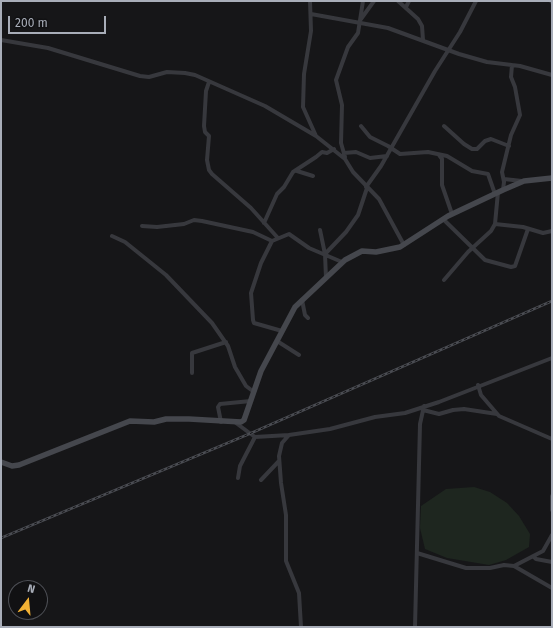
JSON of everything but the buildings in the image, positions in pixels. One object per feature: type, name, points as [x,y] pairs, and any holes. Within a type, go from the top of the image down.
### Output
[{"type":"street","points":[[310,1],[310,43],[304,74],[302,104],[316,136]]},
{"type":"street","points":[[345,159],[341,143],[342,105],[336,80],[348,47],[358,33],[363,1]]},
{"type":"street","points":[[361,21],[374,1]]},
{"type":"street","points":[[398,1],[420,22],[423,40]]},
{"type":"street","points":[[406,7],[409,1]]},
{"type":"street","points":[[325,255],[346,232],[358,215],[367,187],[387,156],[448,50],[460,32],[476,1]]},
{"type":"street","points":[[311,14],[361,21],[388,28],[448,50],[487,62],[512,64],[552,75]]},
{"type":"street","points":[[1,40],[48,48],[140,76],[149,77],[167,72],[185,73],[265,106],[316,136],[345,159],[367,187],[379,199],[404,245]]},
{"type":"street","points":[[444,280],[473,247],[488,234],[495,224],[499,192],[504,179],[502,172],[512,132],[520,115],[512,79],[512,64]]},
{"type":"street","points":[[209,82],[206,91],[204,126],[204,131],[209,139],[207,166],[212,174],[252,208],[277,237]]},
{"type":"street","points":[[361,126],[370,137],[400,154],[422,152],[450,157],[473,171],[488,174],[499,192]]},
{"type":"street","points":[[444,126],[464,144],[472,149],[478,149],[485,141],[491,139],[509,146]]},
{"type":"street","points":[[264,223],[277,194],[284,187],[290,176],[322,152],[327,153],[334,149]]},
{"type":"street","points":[[344,153],[356,152],[370,158],[387,156]]},
{"type":"street","points":[[439,155],[442,159],[442,186],[452,214]]},
{"type":"street","points":[[297,171],[312,176]]},
{"type":"street","points":[[504,179],[524,181],[552,178]]},
{"type":"street","points":[[1,462],[12,466],[19,465],[126,422],[139,420],[154,422],[168,419],[236,423],[244,420],[262,371],[295,307],[342,262],[357,253],[376,252],[404,245],[452,214],[524,181]]},
{"type":"street","points":[[443,219],[487,261],[513,267],[528,229]]},
{"type":"street","points":[[142,226],[173,226],[194,220],[253,232],[272,241]]},
{"type":"street","points":[[495,224],[543,233],[552,231]]},
{"type":"street","points":[[320,230],[325,255],[326,278]]},
{"type":"street","points":[[282,331],[254,323],[252,320],[251,294],[261,263],[272,241],[277,237],[291,234],[309,248],[342,262]]},
{"type":"street","points":[[112,236],[125,242],[166,275],[212,322],[226,342],[235,366],[249,389],[254,392]]},
{"type":"street","points":[[302,299],[304,315],[308,318]]},
{"type":"street","points":[[277,341],[299,354]]},
{"type":"street","points":[[192,372],[192,353],[226,342]]},
{"type":"street","points":[[236,423],[255,437],[289,435],[339,427],[375,417],[424,408],[478,385],[552,358]]},
{"type":"street","points":[[478,385],[481,396],[501,418],[552,439]]},
{"type":"street","points":[[221,422],[218,407],[220,404],[251,401]]},
{"type":"street","points":[[424,408],[439,414],[464,409],[497,414]]},
{"type":"street","points":[[416,627],[420,424],[424,408]]},
{"type":"street","points":[[289,435],[281,448],[279,461],[286,515],[286,561],[299,593],[301,627]]},
{"type":"street","points":[[238,478],[240,466],[255,437]]},
{"type":"street","points":[[261,480],[279,461]]},
{"type":"street","points":[[552,496],[552,510]]},
{"type":"street","points":[[514,566],[544,550],[552,535]]},
{"type":"street","points":[[417,553],[466,568],[490,568],[504,564],[514,566],[552,588]]},
{"type":"street","points":[[533,556],[536,559],[552,562]]},
{"type":"shaded area","points":[[474,487],[490,492],[507,503],[519,516],[530,534],[529,547],[506,560],[489,565],[447,558],[425,549],[420,528],[421,506],[446,489]]},
{"type":"railway","points":[[1,538],[249,434],[552,301]]}]
